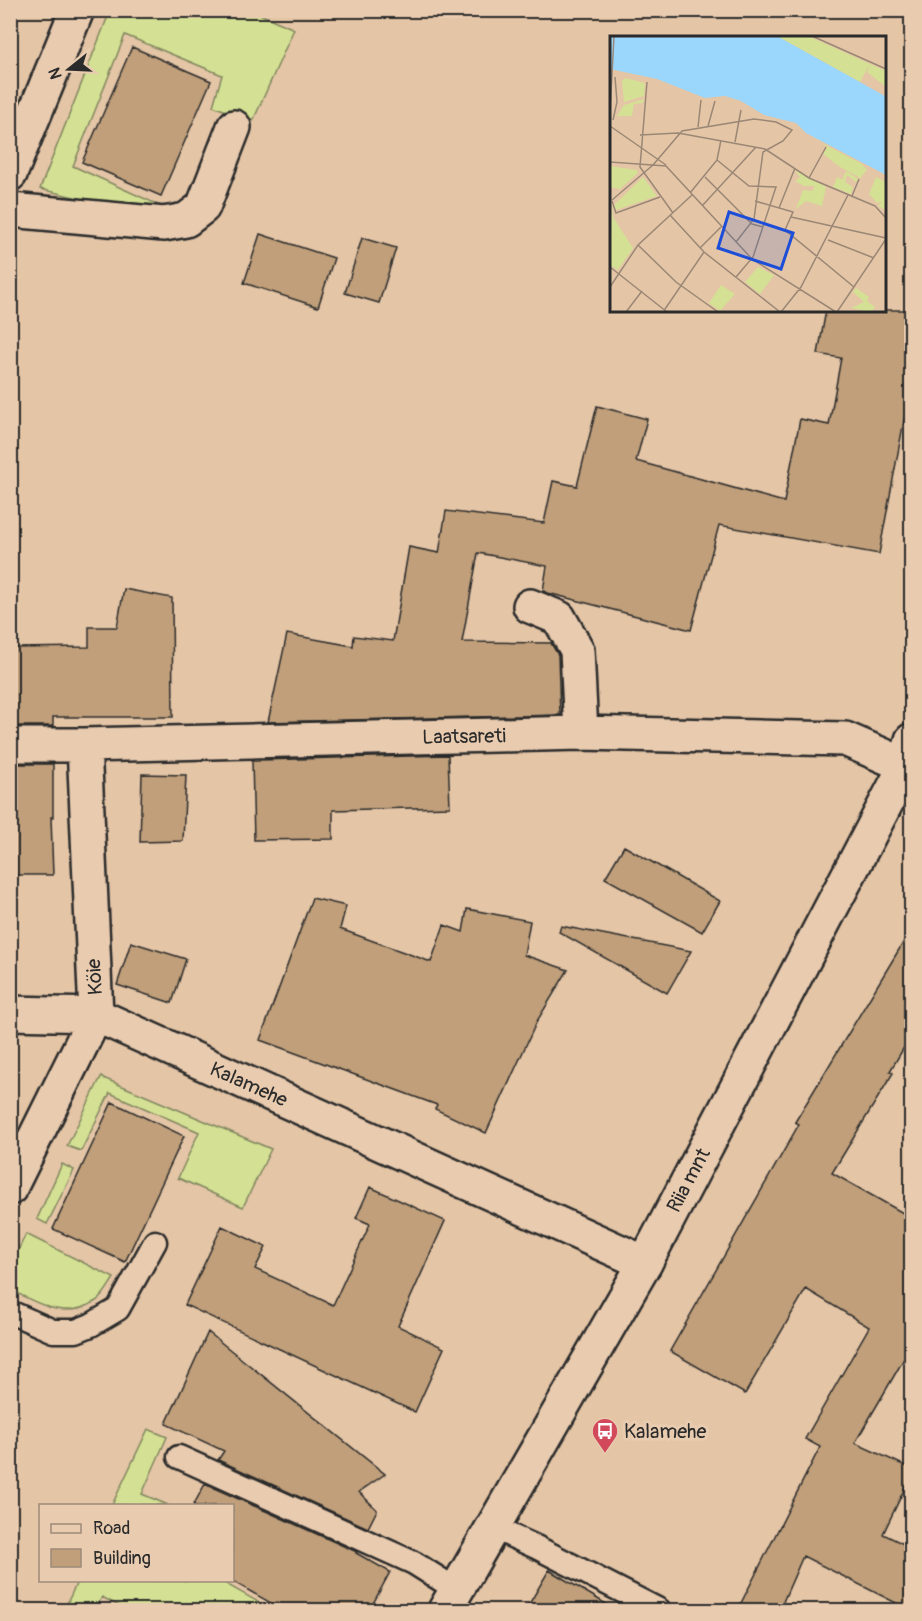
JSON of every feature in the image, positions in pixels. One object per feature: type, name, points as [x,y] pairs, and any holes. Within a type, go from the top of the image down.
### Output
[{"type":"street","points":[[10,174],[77,10]]},
{"type":"street","points":[[10,210],[164,224],[186,220],[203,207],[234,127]]},
{"type":"street","points":[[530,606],[559,618],[577,650],[581,733]]},
{"type":"street","name":"Laatsareti","points":[[10,745],[581,733],[845,739],[910,758]]},
{"type":"street","name":"Köie","points":[[10,1188],[96,1015],[84,745]]},
{"type":"street","name":"Riia mnt","points":[[451,1600],[645,1263],[910,758]]},
{"type":"street","name":"Kalamehe","points":[[10,1013],[96,1015],[645,1263]]},
{"type":"lane","points":[[10,1312],[53,1331],[76,1330],[90,1325],[118,1309],[155,1242]]},
{"type":"lane","points":[[179,1457],[414,1563],[451,1600]]},
{"type":"lane","points":[[492,1527],[536,1546],[659,1611]]},
{"type":"green space","points":[[110,11],[253,11],[294,29],[253,121],[213,106],[222,75],[125,35],[73,166],[161,206],[147,210],[113,206],[40,189]]},
{"type":"green space","points":[[101,1077],[271,1149],[243,1207],[178,1178],[199,1132],[110,1093],[81,1151],[67,1146]]},
{"type":"green space","points":[[62,1164],[74,1170],[47,1224],[37,1219]]},
{"type":"green space","points":[[26,1234],[114,1278],[99,1299],[74,1310],[42,1305],[11,1290],[11,1265]]},
{"type":"green space","points":[[148,1429],[167,1437],[142,1494],[166,1504],[112,1504]]},
{"type":"green space","points":[[77,1582],[223,1582],[267,1607],[265,1610],[127,1610],[102,1597],[95,1610],[64,1610]]},
{"type":"building","points":[[132,47],[211,81],[161,196],[82,162]]},
{"type":"building","points":[[260,234],[334,258],[318,307],[244,283]]},
{"type":"building","points":[[362,238],[396,248],[379,303],[345,293]]},
{"type":"building","points":[[912,310],[912,378],[879,554],[719,525],[691,630],[548,593],[543,591],[547,566],[478,553],[462,642],[551,643],[558,655],[560,715],[268,722],[287,634],[353,646],[354,636],[393,641],[409,547],[439,553],[446,511],[544,523],[553,481],[577,486],[597,406],[647,419],[636,461],[784,502],[800,419],[829,425],[841,358],[818,354],[826,312]]},
{"type":"building","points":[[124,589],[172,598],[173,717],[53,717],[53,726],[10,726],[10,659],[12,659],[13,648],[89,647],[89,627],[117,627]]},
{"type":"building","points":[[448,755],[450,807],[333,810],[333,839],[254,840],[252,761]]},
{"type":"building","points":[[10,764],[53,764],[53,817],[51,817],[53,875],[10,875]]},
{"type":"building","points":[[142,774],[186,775],[183,841],[140,842]]},
{"type":"building","points":[[624,846],[720,901],[702,932],[605,878]]},
{"type":"building","points":[[312,898],[346,906],[340,929],[431,962],[444,925],[463,932],[467,909],[530,921],[524,955],[568,970],[537,1021],[486,1133],[435,1109],[437,1105],[260,1040]]},
{"type":"building","points":[[561,926],[691,951],[667,993],[559,932]]},
{"type":"building","points":[[912,928],[912,1034],[890,1071],[893,1073],[832,1173],[912,1218],[912,1345],[855,1443],[912,1469],[883,1534],[912,1548],[912,1611],[803,1556],[779,1611],[737,1611],[820,1447],[805,1439],[869,1327],[806,1289],[745,1394],[670,1351],[799,1124],[795,1122]]},
{"type":"building","points":[[131,942],[186,959],[172,1003],[117,985]]},
{"type":"building","points":[[112,1102],[184,1136],[125,1262],[53,1229]]},
{"type":"building","points":[[370,1187],[445,1221],[398,1326],[444,1348],[415,1412],[185,1305],[222,1226],[266,1247],[255,1269],[333,1305],[370,1224],[356,1218]]},
{"type":"building","points":[[208,1332],[385,1474],[359,1492],[377,1510],[368,1528],[218,1460],[224,1451],[166,1424]]},
{"type":"building","points":[[205,1484],[357,1552],[390,1572],[369,1611],[285,1611],[234,1582],[234,1504],[194,1504]]},
{"type":"building","points":[[549,1570],[618,1611],[525,1611]]},
{"type":"place","name":"Kalamehe","points":[[605,1454]]}]
